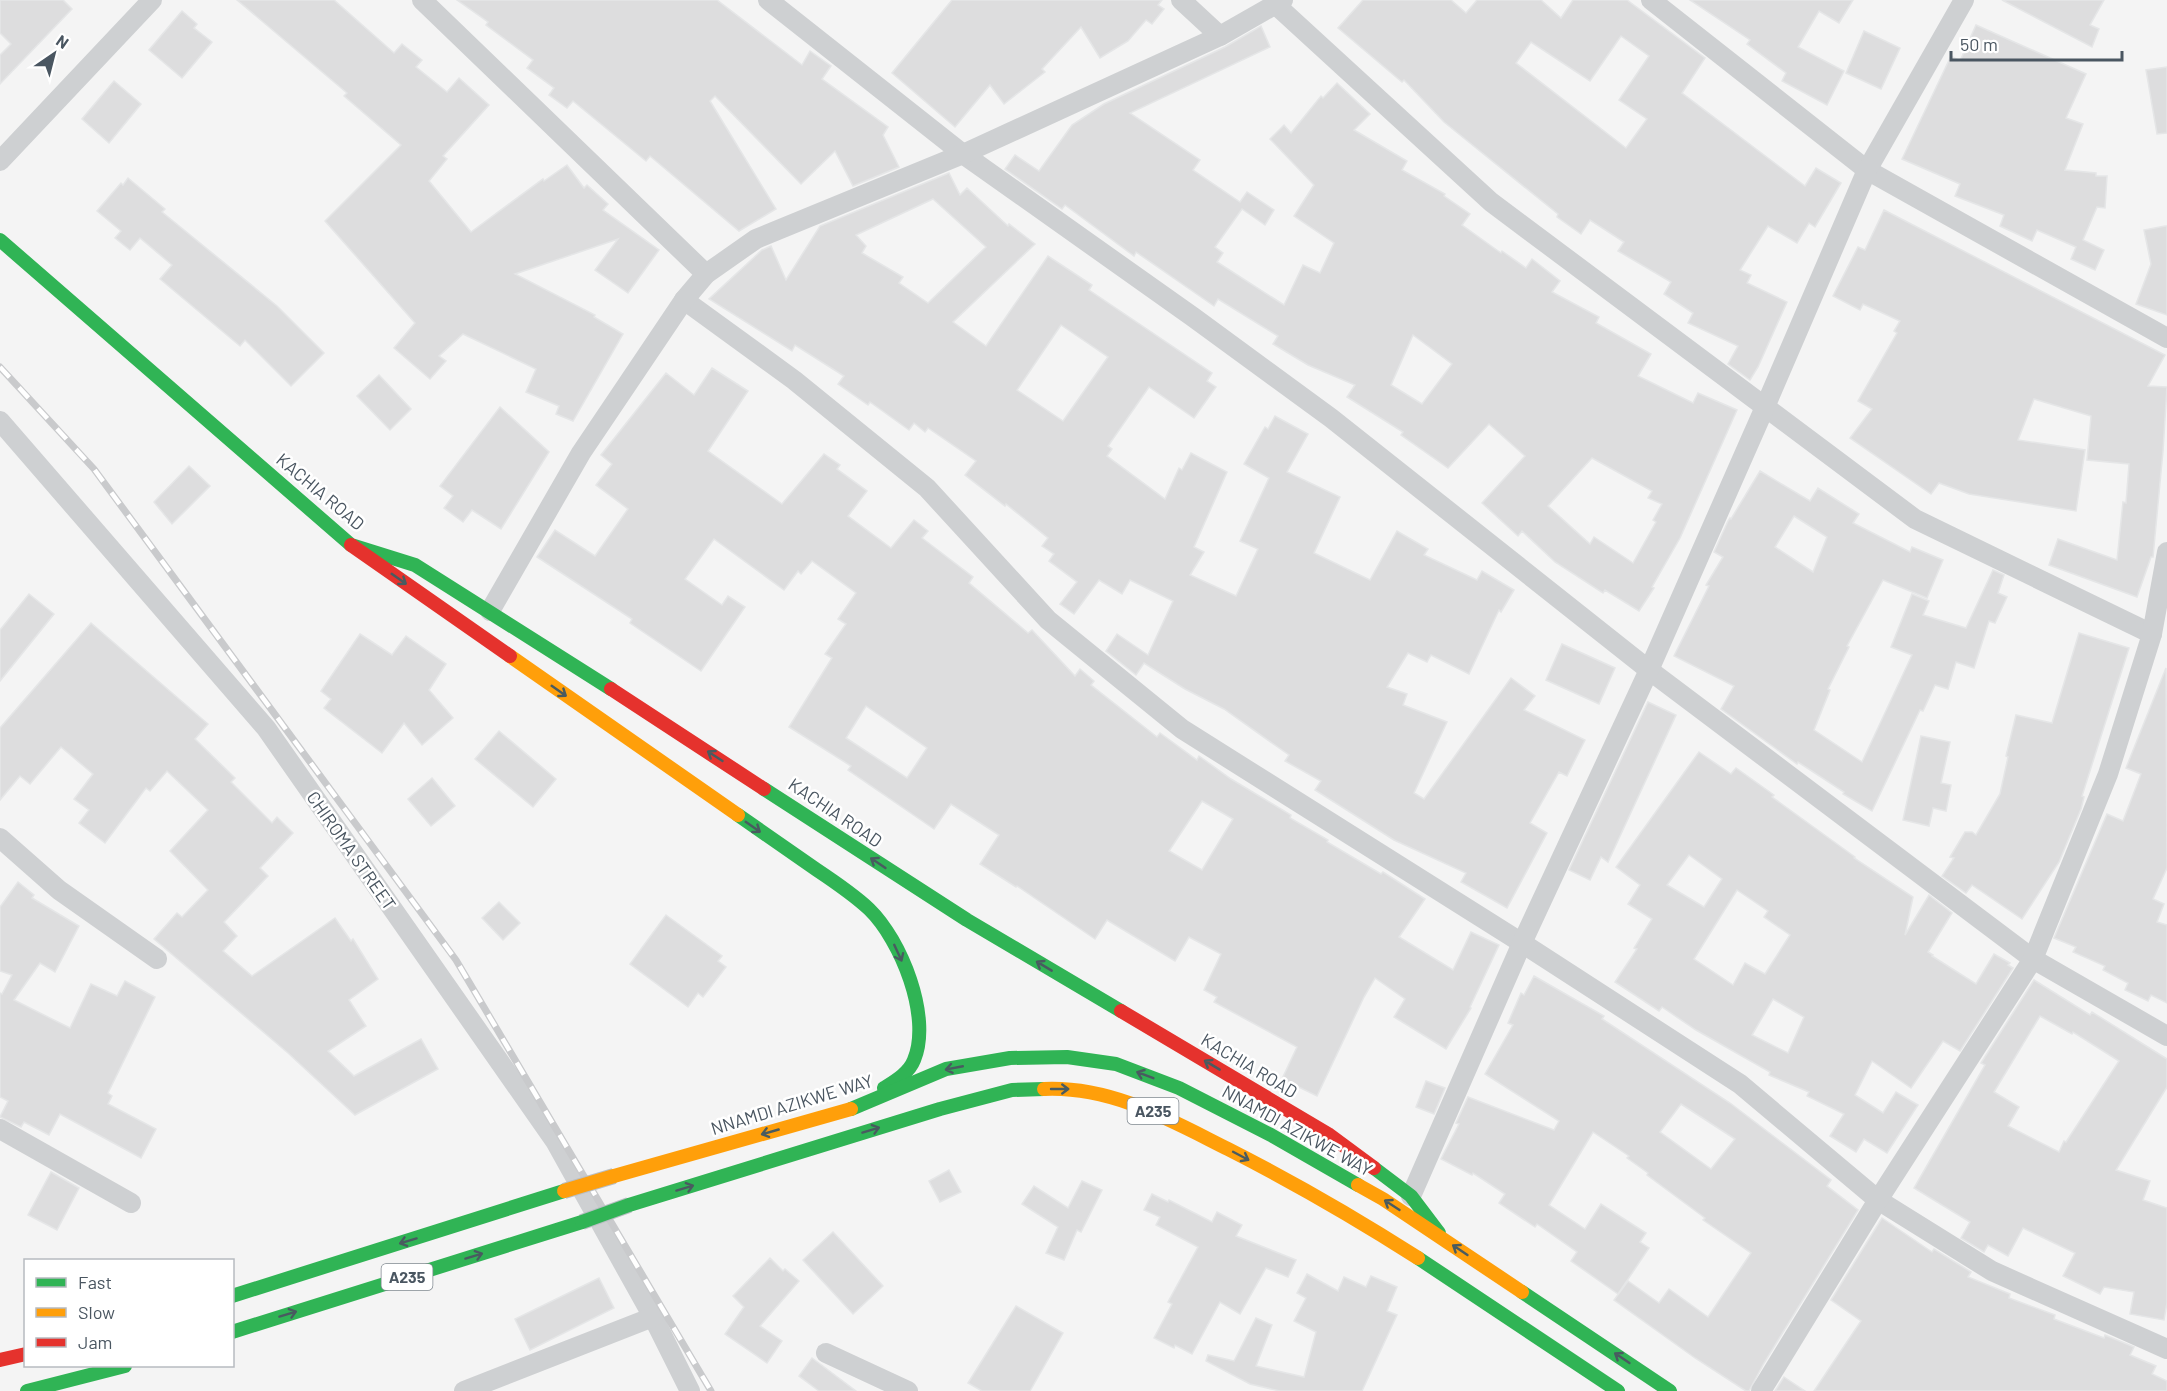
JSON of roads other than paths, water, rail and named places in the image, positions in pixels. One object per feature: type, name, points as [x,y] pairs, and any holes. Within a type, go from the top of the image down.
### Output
[{"type":"main road","name":"KACHIA ROAD","points":[[0,240],[351,545],[415,565],[490,611],[967,921],[1328,1134],[1411,1196],[1441,1237],[1670,1391]]},
{"type":"main road","points":[[351,545],[831,879],[871,911],[892,941],[910,981],[918,1012],[918,1040],[914,1060],[906,1072],[860,1107]]},
{"type":"main road","name":"NNAMDI AZIKWE WAY","points":[[234,1295],[564,1191],[860,1107],[946,1069],[1010,1059],[1067,1057],[1116,1064],[1179,1088],[1271,1135],[1383,1199],[1441,1237]]},
{"type":"main road","name":"A235","points":[[234,1331],[582,1222],[629,1205],[940,1109],[1012,1090],[1067,1088],[1111,1097],[1150,1110],[1261,1166],[1380,1234],[1618,1391]]},
{"type":"main road","points":[[0,1360],[24,1354]]},
{"type":"main road","points":[[27,1391],[117,1367]]},
{"type":"street","points":[[0,161],[152,0]]},
{"type":"street","points":[[422,0],[706,274]]},
{"type":"street","points":[[768,0],[963,154],[1331,418],[1649,670],[2033,959],[2167,1036]]},
{"type":"street","points":[[1181,0],[1220,36]]},
{"type":"street","points":[[1651,0],[1867,170],[2167,338]]},
{"type":"street","points":[[1411,1196],[1522,943],[1649,670],[1867,170],[1964,0]]},
{"type":"street","points":[[490,611],[581,453],[684,300],[706,274],[756,239],[963,154],[1220,36],[1280,2],[1491,202],[1915,519],[2152,634]]},
{"type":"street","points":[[684,300],[794,380],[927,488],[1048,620],[1182,729],[1522,943],[1740,1084],[1878,1200],[1992,1271],[2167,1349]]},
{"type":"street","name":"CHIROMA STREET","points":[[0,421],[266,728],[555,1141],[653,1317],[690,1391]]},
{"type":"street","points":[[1761,1391],[1878,1200],[2033,959],[2108,774],[2152,634],[2167,552]]},
{"type":"street","points":[[0,838],[59,890],[157,959]]},
{"type":"street","points":[[0,1129],[130,1203]]},
{"type":"street","points":[[464,1391],[495,1385],[653,1317]]},
{"type":"street","points":[[826,1353],[908,1391]]},
{"type":"railway","points":[[0,367],[94,469],[456,960],[711,1391]]}]
